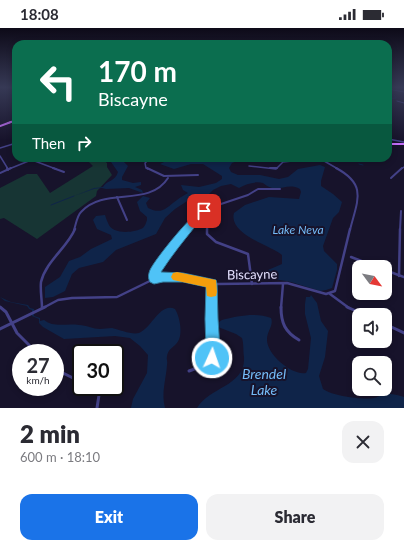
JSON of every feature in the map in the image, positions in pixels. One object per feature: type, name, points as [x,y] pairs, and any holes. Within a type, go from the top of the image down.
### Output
[{"type":"main road","points":[[0,126],[12,122]]},
{"type":"main road","points":[[392,144],[404,143]]},
{"type":"street","points":[[392,140],[404,143]]},
{"type":"street","points":[[0,148],[12,144]]},
{"type":"street","points":[[0,156],[8,170]]},
{"type":"street","points":[[0,172],[27,162]]},
{"type":"street","points":[[36,162],[64,172]]},
{"type":"street","points":[[147,162],[145,164],[146,168],[168,178],[198,175]]},
{"type":"street","points":[[249,166],[276,169],[283,162]]},
{"type":"street","points":[[325,162],[353,179],[358,190],[337,288],[330,294],[352,309]]},
{"type":"street","points":[[391,178],[403,168]]},
{"type":"street","points":[[42,308],[41,283],[44,275],[53,259],[74,232],[78,215],[99,202],[117,197],[136,196],[157,189],[166,183],[168,178]]},
{"type":"street","points":[[252,284],[248,254],[216,242],[207,234],[208,221],[214,210],[221,204],[248,195],[258,189],[280,189]]},
{"type":"street","points":[[117,197],[127,220]]},
{"type":"street","points":[[154,279],[155,271],[161,262],[198,216],[207,210],[214,210]]},
{"type":"street","points":[[400,276],[401,211]]},
{"type":"street","points":[[351,257],[359,260]]},
{"type":"street","points":[[392,273],[404,277]]},
{"type":"street","name":"Biscayne","points":[[0,329],[58,300],[72,298],[118,297],[154,279],[163,277],[174,277],[212,284],[283,284],[330,294]]},
{"type":"street","points":[[189,371],[208,364],[213,353],[212,284]]},
{"type":"street","points":[[283,284],[281,323],[290,335],[299,340]]},
{"type":"street","points":[[0,307],[8,315],[11,324],[17,333],[28,344]]},
{"type":"street","points":[[392,327],[404,333]]},
{"type":"street","points":[[97,408],[99,396]]},
{"type":"green space","points":[[89,162],[106,162],[112,175],[97,191],[96,196],[37,239],[4,218],[0,219],[0,188],[27,174],[37,174],[50,193],[93,166]]},
{"type":"water","points":[[111,162],[124,162],[128,166],[122,180],[133,183],[141,182],[141,185],[135,187],[142,190],[143,193],[129,188],[102,188],[94,189],[74,196],[94,188],[103,187],[115,178],[118,172]]},
{"type":"water","name":"Lake Neva","points":[[164,162],[235,162],[232,163],[229,168],[231,172],[238,175],[260,175],[279,179],[288,177],[298,169],[320,165],[325,167],[321,186],[342,202],[339,212],[333,218],[323,246],[324,251],[337,264],[337,270],[332,288],[320,291],[291,282],[274,279],[268,274],[268,270],[282,264],[282,255],[252,238],[237,227],[234,220],[234,213],[245,205],[269,197],[299,199],[301,192],[300,189],[296,187],[272,188],[263,183],[257,182],[239,188],[231,184],[221,186],[209,194],[195,196],[175,209],[165,218],[156,234],[116,250],[103,262],[79,268],[72,274],[65,291],[53,297],[45,298],[45,287],[60,277],[69,261],[80,257],[91,249],[112,239],[111,235],[97,229],[93,220],[96,216],[105,215],[110,227],[114,230],[129,232],[139,230],[144,227],[147,220],[147,217],[140,211],[137,202],[143,196],[150,198],[146,203],[148,208],[160,211],[164,210],[188,193],[183,190],[181,185],[199,187],[216,183],[222,179],[222,176],[203,164],[191,164],[174,169],[160,164]]},
{"type":"water","name":"Brendel Lake","points":[[311,295],[317,303],[321,321],[328,331],[325,357],[319,376],[323,389],[333,394],[355,398],[375,398],[379,396],[392,396],[392,394],[404,397],[404,408],[197,408],[210,395],[226,386],[233,380],[243,367],[244,357],[242,338],[218,327],[219,322],[222,320],[253,315],[271,318],[272,323],[267,339],[271,351],[287,368],[300,373],[306,373],[308,369],[311,338],[305,314],[305,304],[306,297],[310,297]]},
{"type":"water","points":[[0,297],[11,302],[28,305],[30,308],[34,309],[34,316],[40,318],[40,321],[44,320],[56,325],[82,325],[97,329],[112,328],[133,333],[139,333],[144,330],[160,312],[165,309],[175,309],[180,322],[181,332],[178,341],[169,351],[167,357],[164,391],[165,408],[131,408],[133,399],[147,373],[148,355],[130,338],[115,336],[64,339],[43,327],[39,323],[39,319],[32,316],[32,310],[27,306],[5,301]]},
{"type":"waterway","points":[[359,164],[363,165]]},
{"type":"waterway","points":[[51,205],[74,196]]},
{"type":"slow traffic","points":[[177,277],[212,284],[211,292]]},
{"type":"route","points":[[204,211],[198,216],[161,262],[154,273],[154,279],[174,277],[212,284],[212,358]]}]
